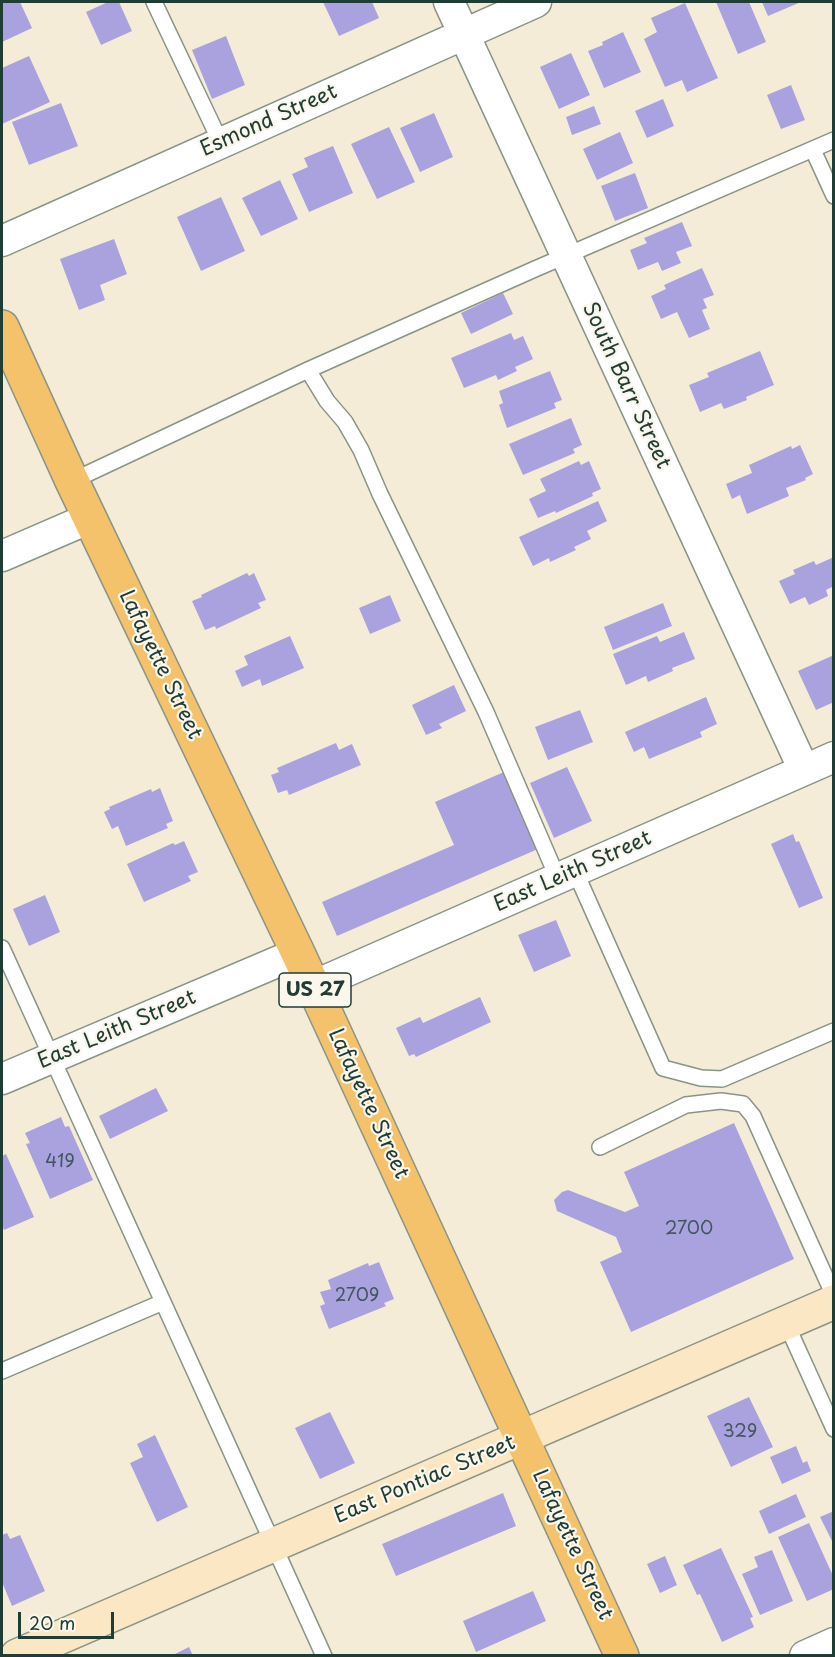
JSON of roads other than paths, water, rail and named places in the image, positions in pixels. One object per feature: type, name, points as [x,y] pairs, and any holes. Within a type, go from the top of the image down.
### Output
[{"type":"highway","name":"Lafayette Street","points":[[2,327],[72,481],[298,953],[622,1656]]},
{"type":"main road","name":"East Pontiac Street","points":[[35,1652],[273,1545],[834,1302]]},
{"type":"street","name":"South Barr Street","points":[[449,2],[804,770]]},
{"type":"street","name":"Esmond Street","points":[[2,241],[536,2]]},
{"type":"street","points":[[2,556],[90,518]]},
{"type":"street","name":"East Leith Street","points":[[313,986],[834,757]]},
{"type":"street","name":"East Leith Street","points":[[2,1079],[298,953]]},
{"type":"street","points":[[806,1656],[834,1643]]},
{"type":"lane","points":[[154,2],[221,142]]},
{"type":"lane","points":[[72,481],[308,370],[566,255],[834,140]]},
{"type":"lane","points":[[813,150],[834,196]]},
{"type":"lane","points":[[308,370],[327,401],[345,422],[361,450],[486,712],[663,1068],[701,1078],[722,1079],[834,1031]]},
{"type":"lane","points":[[2,948],[324,1656]]},
{"type":"lane","points":[[600,1147],[686,1105],[721,1101],[743,1104],[753,1116],[834,1296]]},
{"type":"lane","points":[[2,1371],[163,1302]]},
{"type":"lane","points":[[786,1323],[834,1429]]}]
